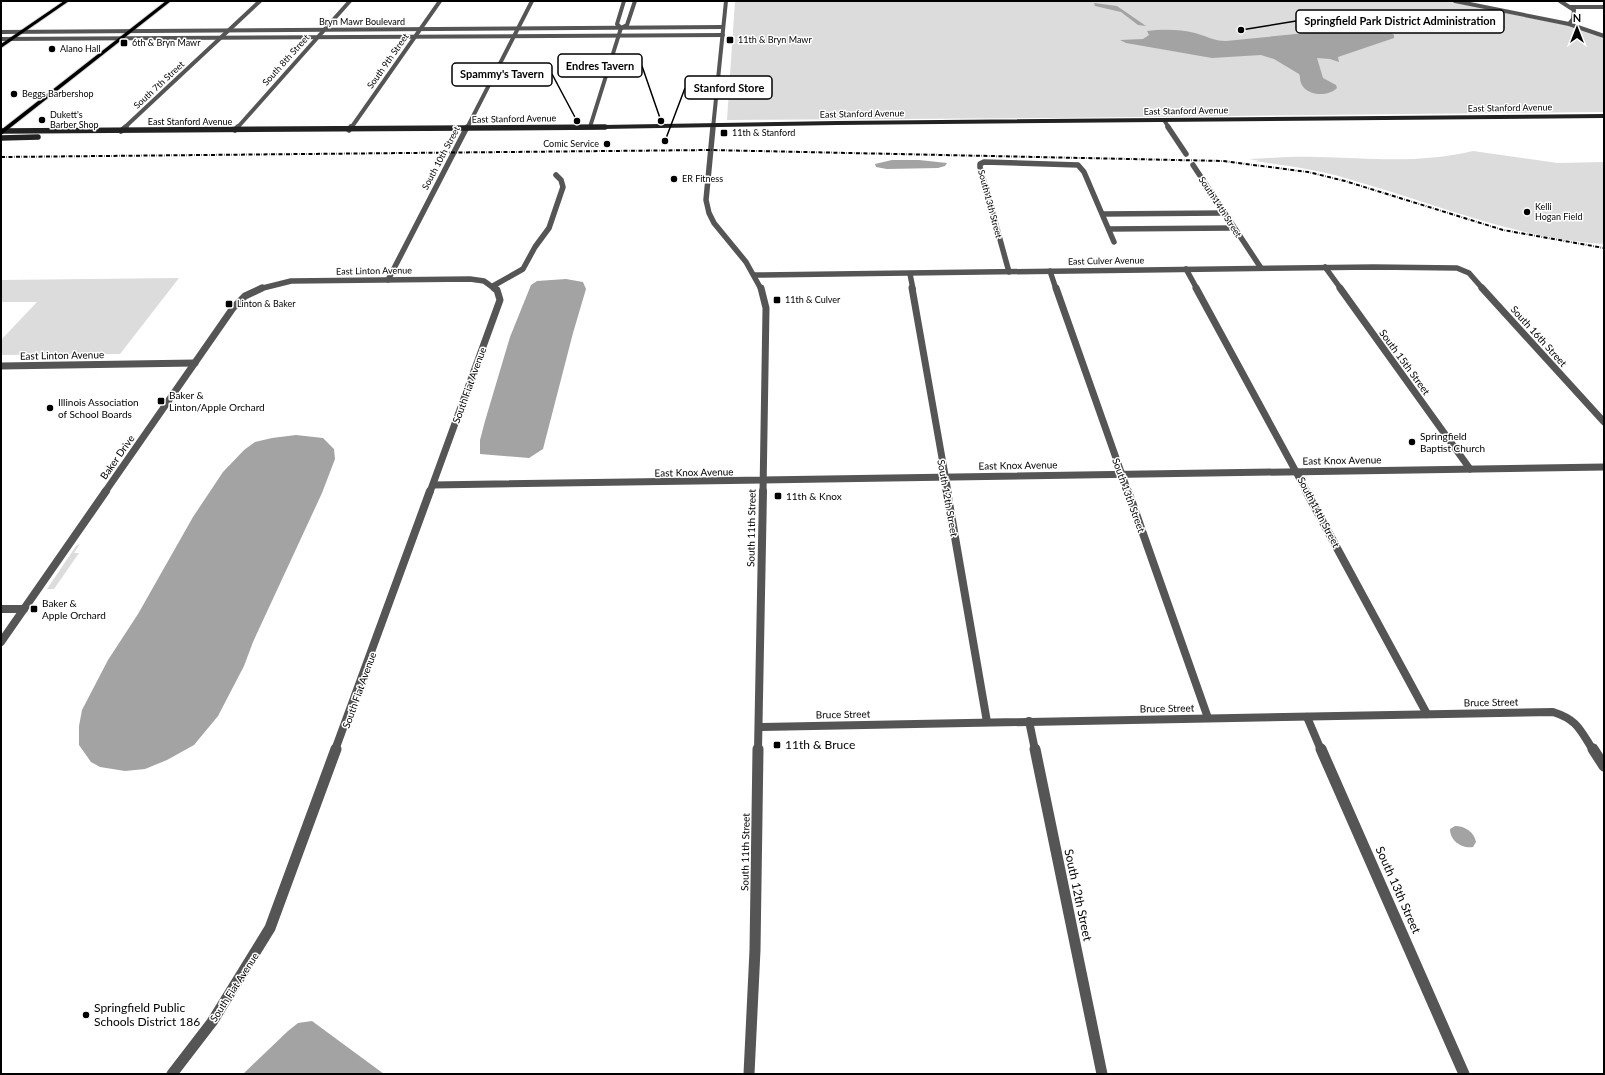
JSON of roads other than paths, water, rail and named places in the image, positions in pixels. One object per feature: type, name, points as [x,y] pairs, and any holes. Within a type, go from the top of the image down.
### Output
[{"type":"main road","points":[[1,46],[67,1]]},
{"type":"main road","points":[[1,133],[169,1]]},
{"type":"main road","name":"East Stanford Avenue","points":[[1,133],[1604,116]]},
{"type":"street","name":"South 7th Street","points":[[120,131],[260,1]]},
{"type":"street","name":"South 8th Street","points":[[235,130],[350,1]]},
{"type":"street","name":"South 9th Street","points":[[349,130],[440,1]]},
{"type":"street","name":"South 10th Street","points":[[388,280],[532,1]]},
{"type":"street","points":[[621,28],[617,24],[624,1]]},
{"type":"street","points":[[621,28],[628,25],[635,1]]},
{"type":"street","name":"South 11th Street","points":[[726,1],[706,194],[709,213],[714,223],[755,275],[763,292],[766,308],[755,950],[749,1074]]},
{"type":"street","points":[[1455,1],[1569,24],[1604,36]]},
{"type":"street","points":[[1560,1],[1575,12],[1573,19],[1569,24]]},
{"type":"street","points":[[1570,7],[1604,7]]},
{"type":"street","name":"Bryn Mawr Boulevard","points":[[1,32],[723,27]]},
{"type":"street","points":[[590,127],[621,28]]},
{"type":"street","name":"Bryn Mawr Boulevard","points":[[1,39],[318,36],[723,35]]},
{"type":"street","points":[[1164,120],[1186,154]]},
{"type":"street","name":"South 13th Street","points":[[1009,272],[980,164],[984,162],[1078,165],[1084,172],[1102,214]]},
{"type":"street","name":"South 14th Street","points":[[1193,165],[1223,213],[1261,268]]},
{"type":"street","points":[[493,286],[523,269],[535,247],[549,228],[563,187],[561,180],[556,175]]},
{"type":"street","points":[[1114,242],[1102,214],[1223,213]]},
{"type":"street","points":[[1109,229],[1233,228]]},
{"type":"street","name":"East Culver Avenue","points":[[755,275],[1325,267],[1457,268]]},
{"type":"street","name":"South 15th Street","points":[[1325,267],[1470,469]]},
{"type":"street","name":"South 16th Street","points":[[1457,268],[1469,273],[1604,422]]},
{"type":"street","name":"South 14th Street","points":[[1186,269],[1297,471],[1427,714]]},
{"type":"street","name":"South 13th Street","points":[[1050,271],[1208,718]]},
{"type":"street","name":"South 12th Street","points":[[910,274],[987,722]]},
{"type":"street","name":"East Linton Avenue","points":[[256,290],[275,283],[291,281],[470,279],[484,281],[493,286]]},
{"type":"street","name":"South Fiat Avenue","points":[[172,1074],[218,1015],[246,972],[270,928],[500,300],[497,290],[493,286]]},
{"type":"street","name":"Baker Drive","points":[[1,642],[236,304],[256,290]]},
{"type":"street","name":"East Linton Avenue","points":[[1,366],[195,363]]},
{"type":"street","name":"East Knox Avenue","points":[[433,485],[763,481],[787,479],[1121,473],[1604,467]]},
{"type":"street","points":[[1,610],[24,609]]},
{"type":"street","name":"Bruce Street","points":[[759,727],[1553,712],[1574,721],[1604,766]]},
{"type":"street","name":"South 13th Street","points":[[1307,717],[1464,1074]]},
{"type":"street","name":"South 12th Street","points":[[1029,721],[1102,1074]]},
{"type":"railway","points":[[1,157],[710,150],[1223,161],[1308,172],[1345,181],[1503,230],[1604,248]]},
{"type":"place","name":"Springfield Park District Administration","points":[[1241,30]]},
{"type":"place","name":"11th & Bryn Mawr","points":[[730,40]]},
{"type":"place","name":"6th & Bryn Mawr","points":[[124,43]]},
{"type":"place","name":"Alano Hall","points":[[52,49]]},
{"type":"place","name":"Beggs Barbershop","points":[[14,94]]},
{"type":"place","name":"Dukett's Barber Shop","points":[[42,120]]},
{"type":"place","name":"Spammy's Tavern","points":[[577,121]]},
{"type":"place","name":"Endres Tavern","points":[[661,121]]},
{"type":"place","name":"11th & Stanford","points":[[724,133]]},
{"type":"place","name":"Stanford Store","points":[[665,141]]},
{"type":"place","name":"Comic Service","points":[[607,144]]},
{"type":"place","name":"ER Fitness","points":[[674,179]]},
{"type":"place","name":"Kelli Hogan Field","points":[[1527,212]]},
{"type":"place","name":"11th & Culver","points":[[777,300]]},
{"type":"place","name":"Linton & Baker","points":[[229,304]]},
{"type":"place","name":"Baker & Linton/Apple Orchard","points":[[161,401]]},
{"type":"place","name":"Illinois Association of School Boards","points":[[50,408]]},
{"type":"place","name":"Springfield Baptist Church","points":[[1412,442]]},
{"type":"place","name":"11th & Knox","points":[[778,496]]},
{"type":"place","name":"Baker & Apple Orchard","points":[[34,609]]},
{"type":"place","name":"11th & Bruce","points":[[777,745]]},
{"type":"place","name":"Springfield Public Schools District 186","points":[[86,1015]]}]
